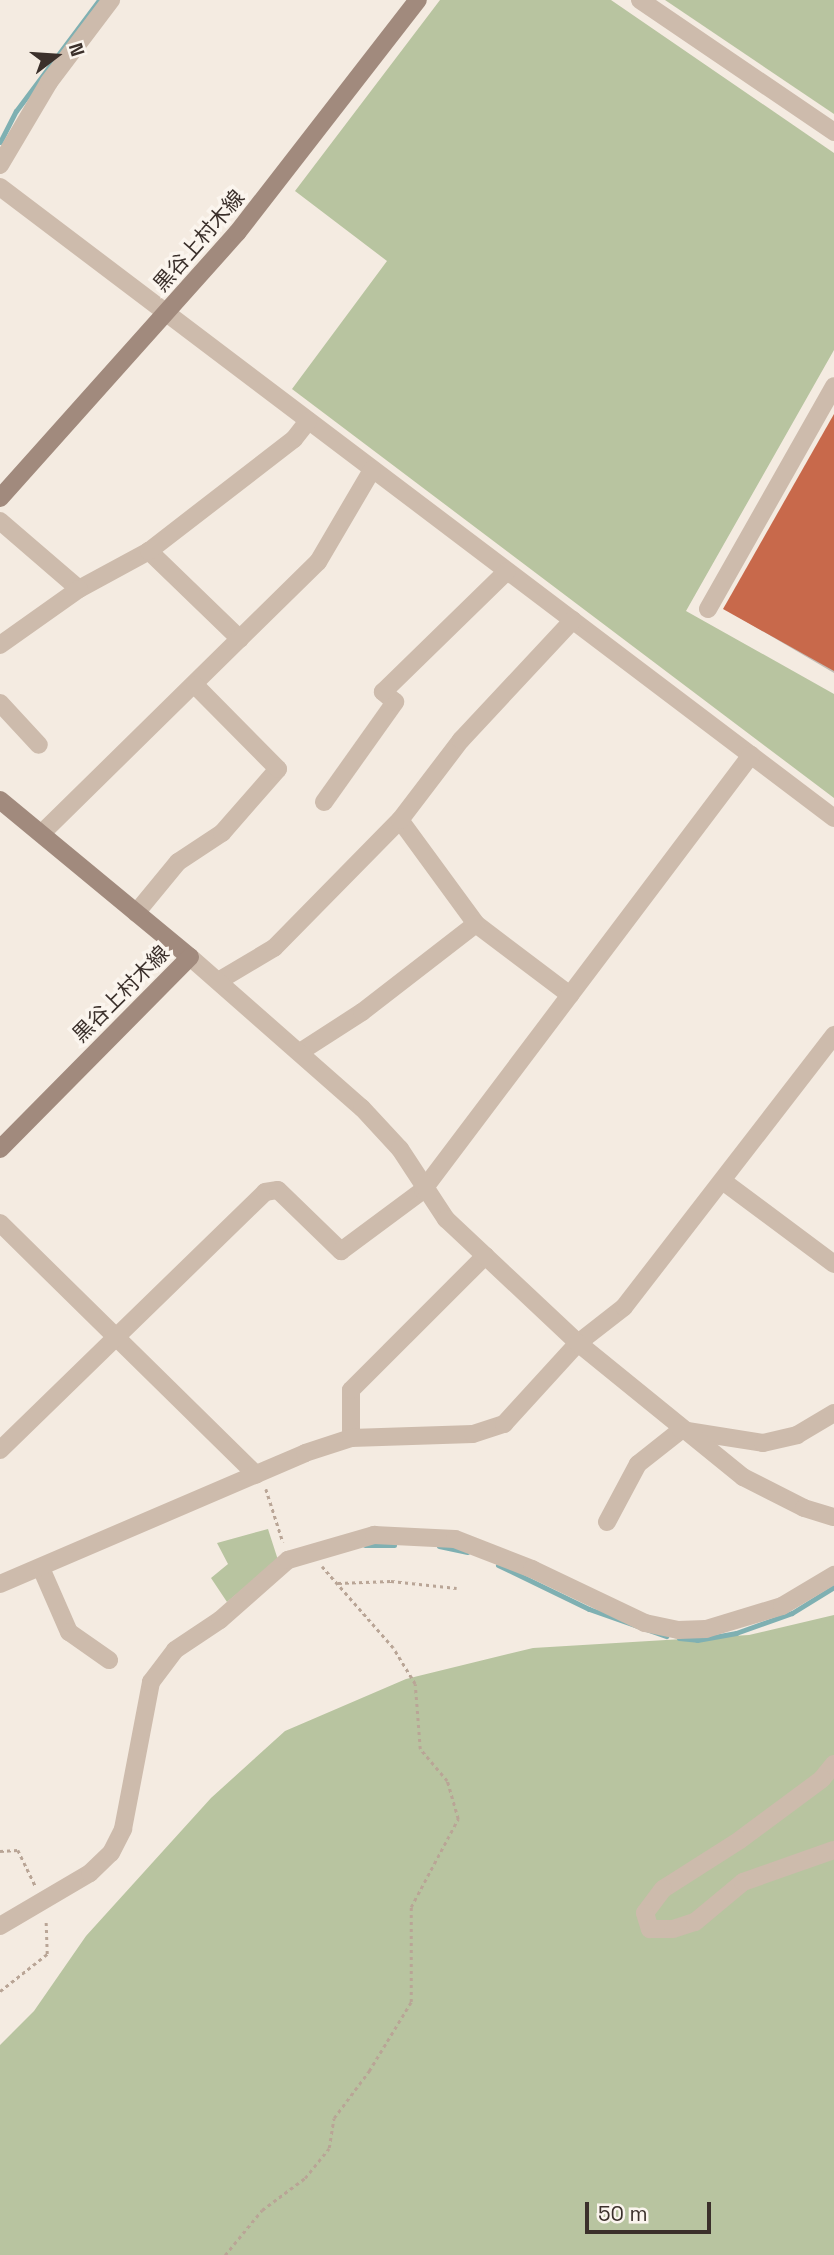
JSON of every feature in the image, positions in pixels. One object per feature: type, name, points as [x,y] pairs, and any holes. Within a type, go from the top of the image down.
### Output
[{"type":"main road","name":"黒谷上村木線","points":[[0,498],[237,233],[418,0]]},
{"type":"main road","name":"黒谷上村木線","points":[[0,800],[190,957],[0,1149]]},
{"type":"street","points":[[0,165],[49,82],[111,0]]},
{"type":"street","points":[[640,0],[834,132]]},
{"type":"street","points":[[0,187],[834,818]]},
{"type":"street","points":[[708,609],[834,386]]},
{"type":"street","points":[[0,645],[79,589],[149,551],[294,439],[308,421]]},
{"type":"street","points":[[42,834],[318,562],[372,470]]},
{"type":"street","points":[[0,521],[79,589]]},
{"type":"street","points":[[149,551],[240,639]]},
{"type":"street","points":[[324,802],[395,702],[383,692],[507,570]]},
{"type":"street","points":[[220,980],[274,948],[400,820],[461,740],[573,620]]},
{"type":"street","points":[[136,913],[178,862],[222,832],[278,769],[195,685]]},
{"type":"street","points":[[0,703],[39,746]]},
{"type":"street","points":[[0,1450],[265,1192],[278,1190],[341,1251],[422,1190],[751,755]]},
{"type":"street","points":[[400,820],[476,924],[570,995]]},
{"type":"street","points":[[300,1052],[362,1012],[476,924]]},
{"type":"street","points":[[190,957],[220,980],[300,1052],[390,1139],[422,1190],[485,1256],[578,1343],[681,1430],[743,1477],[804,1508],[834,1517]]},
{"type":"street","points":[[0,1584],[256,1475],[351,1438],[472,1434],[505,1424],[578,1343],[624,1307],[724,1182],[834,1035]]},
{"type":"street","points":[[724,1182],[834,1264]]},
{"type":"street","points":[[0,1223],[256,1475]]},
{"type":"street","points":[[351,1438],[351,1390],[485,1256]]},
{"type":"street","points":[[607,1522],[638,1464],[681,1430],[763,1443],[797,1435],[834,1413]]},
{"type":"street","points":[[0,1926],[90,1872],[111,1853],[123,1829],[151,1682],[174,1650],[220,1620],[288,1560],[374,1535],[455,1539],[532,1569],[645,1623],[678,1630],[706,1629],[782,1606],[834,1575]]},
{"type":"street","points":[[41,1568],[68,1632],[109,1660]]},
{"type":"street","points":[[834,1764],[822,1779],[740,1840],[663,1889],[645,1913],[650,1929],[673,1929],[695,1922],[743,1882],[834,1850]]},
{"type":"path","points":[[256,1475],[267,1489],[288,1560]]},
{"type":"path","points":[[225,2255],[262,2210],[305,2178],[329,2148],[334,2118],[369,2071],[411,2002],[411,1907],[458,1819],[447,1782],[420,1749],[415,1684],[393,1648],[338,1583],[391,1581],[457,1588]]},
{"type":"green space","points":[[440,0],[611,0],[834,153],[834,350],[686,611],[834,694],[834,798],[292,389],[387,261],[295,191]]},
{"type":"green space","points":[[665,0],[834,0],[834,114]]},
{"type":"green space","points":[[268,1529],[278,1560],[227,1602],[211,1578],[228,1564],[217,1543]]},
{"type":"green space","points":[[834,1615],[834,2255],[0,2255],[0,2045],[34,2011],[86,1936],[211,1798],[285,1731],[406,1679],[533,1648],[749,1635]]},
{"type":"building","points":[[834,414],[834,671],[723,609]]},
{"type":"waterway","points":[[0,142],[16,111],[99,0]]},
{"type":"waterway","points":[[365,1545],[394,1545]]},
{"type":"waterway","points":[[439,1546],[467,1552]]},
{"type":"waterway","points":[[498,1565],[589,1609],[666,1636]]},
{"type":"waterway","points":[[679,1638],[697,1640],[736,1633],[792,1613],[834,1587]]}]
